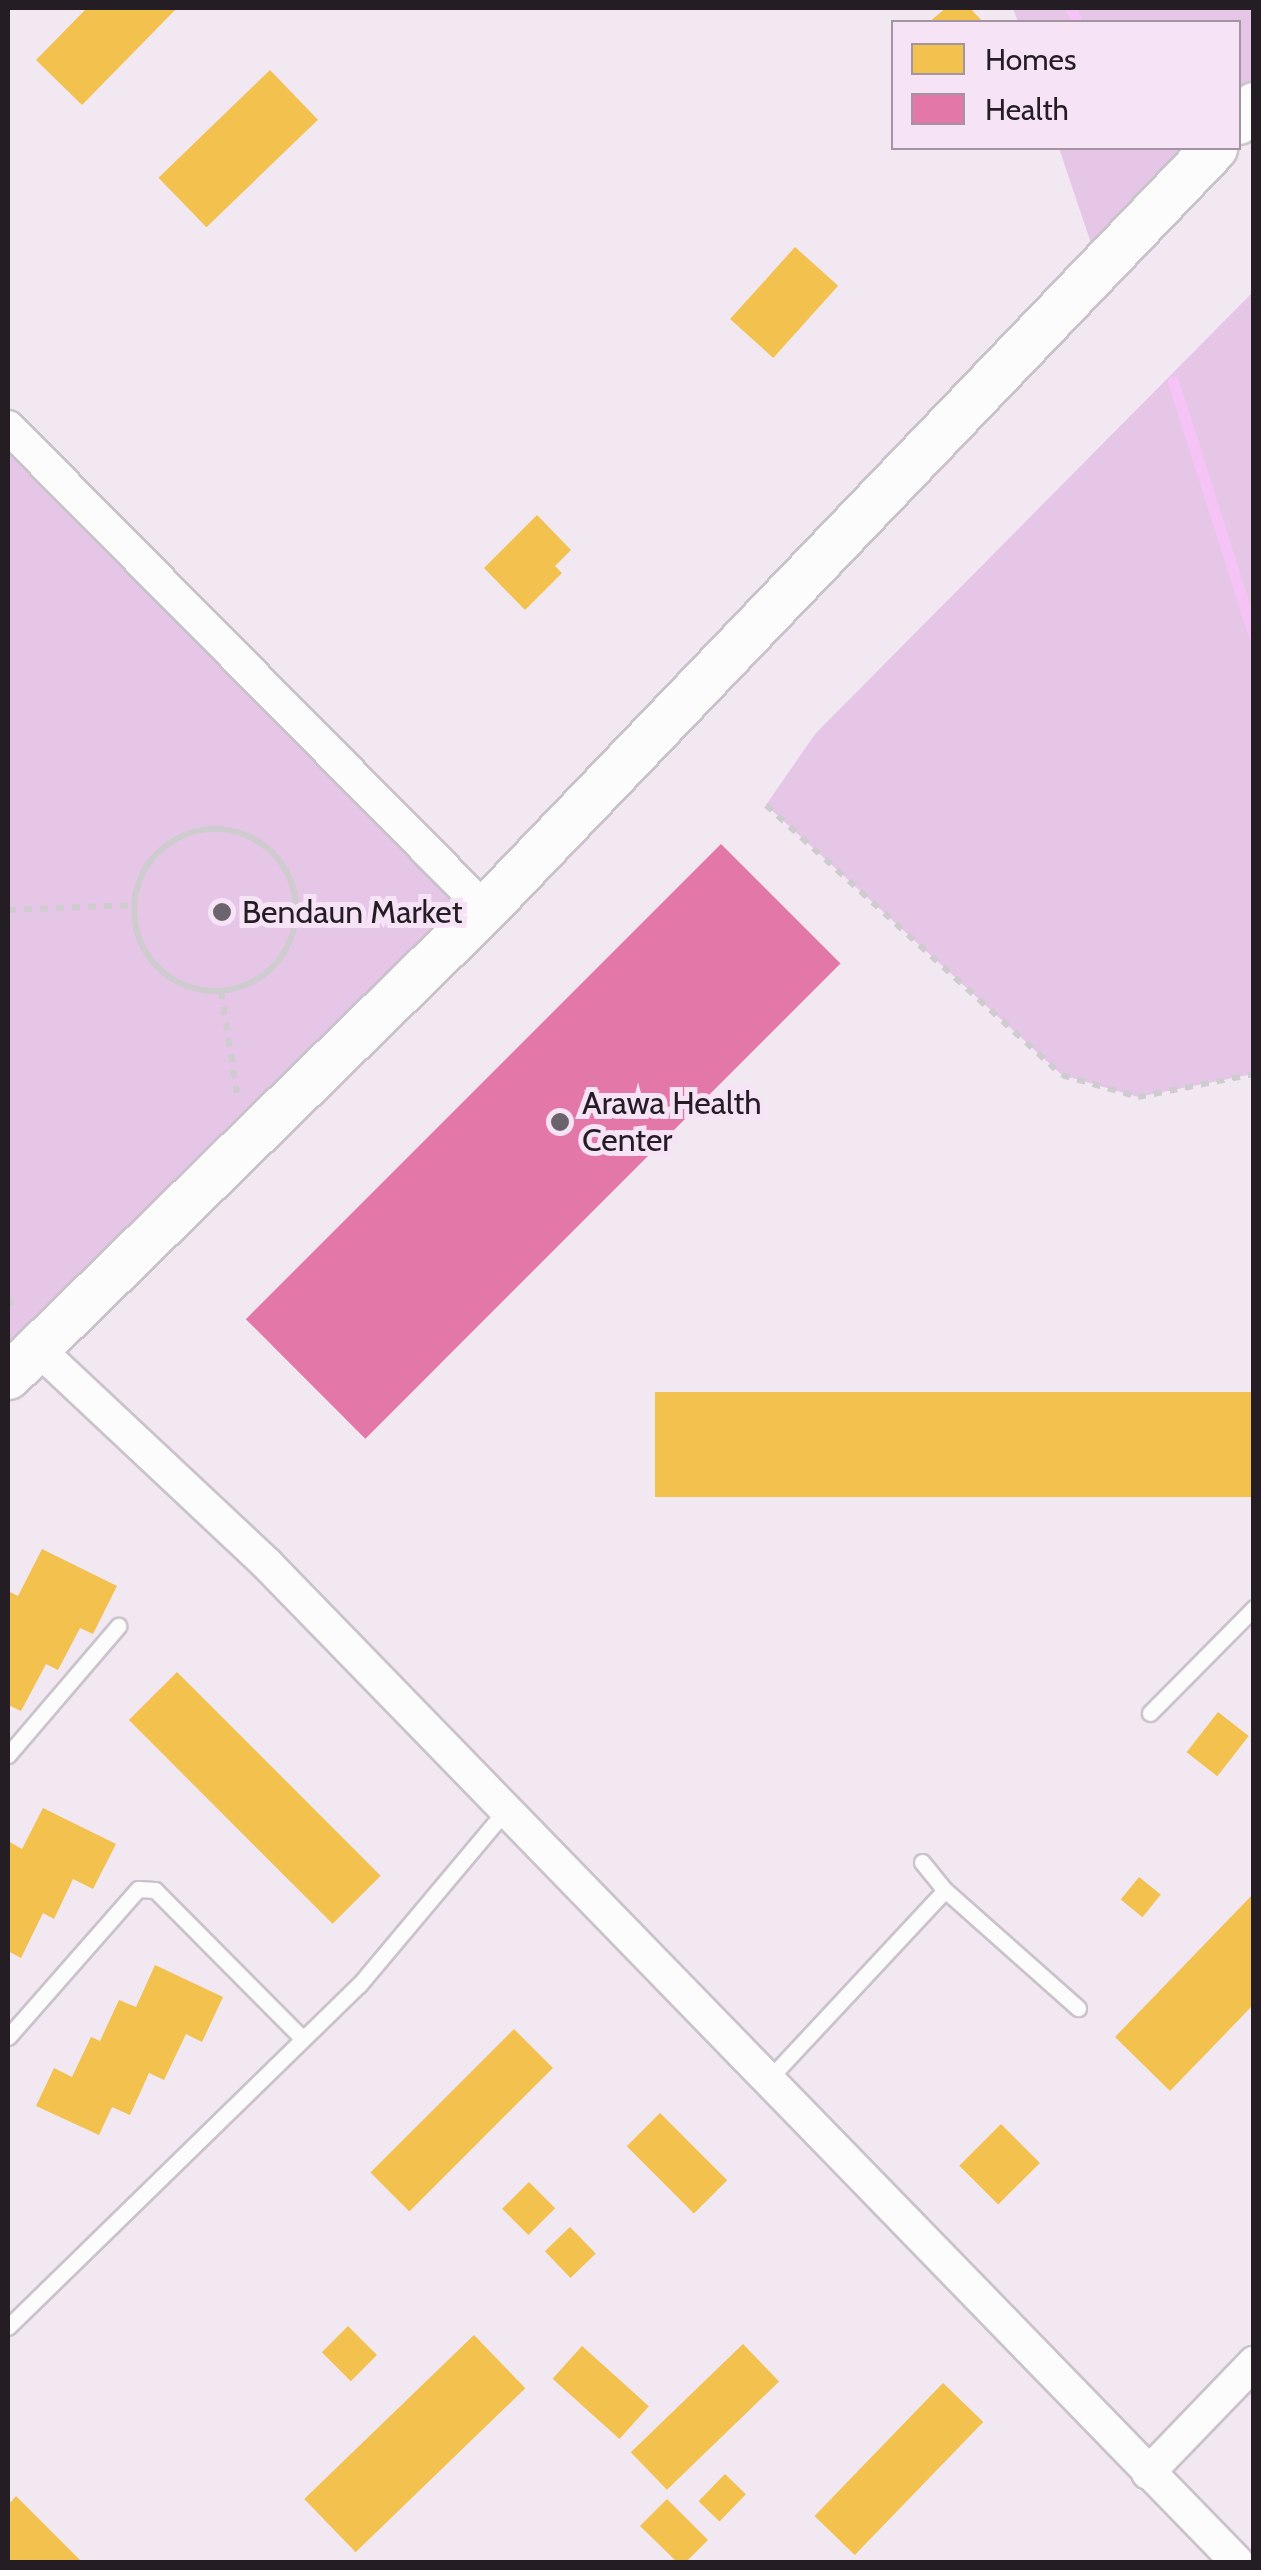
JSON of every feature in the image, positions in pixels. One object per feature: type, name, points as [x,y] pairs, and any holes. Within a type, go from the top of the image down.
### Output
[{"type":"street","points":[[1212,150],[485,910],[22,1362],[266,1563],[1236,2562]]},
{"type":"street","points":[[8,427],[485,910]]},
{"type":"street","points":[[1148,2473],[1254,2363]]},
{"type":"lane","points":[[1150,1713],[1254,1608]]},
{"type":"lane","points":[[8,1755],[118,1626]]},
{"type":"lane","points":[[8,2327],[359,1986],[505,1811]]},
{"type":"lane","points":[[922,1862],[946,1890],[1078,2008]]},
{"type":"lane","points":[[8,2037],[138,1889],[154,1890],[303,2039]]},
{"type":"lane","points":[[767,2082],[946,1890]]},
{"type":"path","points":[[766,805],[1062,1075],[1138,1097],[1254,1074]]},
{"type":"path","points":[[195,831],[235,831],[272,852],[295,892],[291,938],[264,975],[221,991],[166,974],[141,943],[134,904],[147,866],[195,831]]},
{"type":"path","points":[[8,910],[134,904]]},
{"type":"path","points":[[221,991],[245,1144]]},
{"type":"shaded area","points":[[1013,8],[1253,8],[1253,105],[1241,119],[1241,20],[1017,20]]},
{"type":"shaded area","points":[[1060,150],[1212,150],[1100,270]]},
{"type":"shaded area","points":[[1253,292],[1253,1074],[1138,1097],[1062,1075],[766,805],[815,734]]},
{"type":"shaded area","points":[[8,427],[485,909],[8,1376]]},
{"type":"building: Homes","points":[[87,8],[177,8],[82,105],[36,60]]},
{"type":"building: Homes","points":[[946,8],[970,8],[981,20],[931,20]]},
{"type":"building: Homes","points":[[270,70],[318,120],[206,227],[159,178]]},
{"type":"building: Homes","points":[[795,247],[838,286],[773,358],[730,319]]},
{"type":"building: Homes","points":[[537,515],[571,550],[555,566],[562,573],[525,610],[484,568]]},
{"type":"building: Homes","points":[[655,1392],[1254,1392],[1254,1497],[655,1497]]},
{"type":"building: Homes","points":[[42,1549],[117,1586],[93,1634],[80,1628],[58,1670],[46,1664],[21,1711],[8,1705],[8,1591],[18,1596]]},
{"type":"building: Homes","points":[[177,1672],[381,1876],[333,1924],[129,1720]]},
{"type":"building: Homes","points":[[1218,1712],[1249,1736],[1217,1776],[1187,1752]]},
{"type":"building: Homes","points":[[43,1808],[116,1844],[93,1889],[73,1879],[54,1919],[43,1913],[21,1958],[8,1951],[8,1841],[22,1849]]},
{"type":"building: Homes","points":[[1139,1877],[1161,1895],[1143,1917],[1121,1900]]},
{"type":"building: Homes","points":[[1254,1893],[1254,2004],[1170,2091],[1115,2037]]},
{"type":"building: Homes","points":[[155,1965],[223,1997],[202,2042],[186,2034],[164,2080],[149,2073],[130,2115],[112,2107],[99,2135],[36,2106],[54,2068],[72,2077],[91,2037],[100,2041],[119,2000],[136,2007]]},
{"type":"building: Homes","points":[[514,2029],[553,2068],[409,2211],[370,2173]]},
{"type":"building: Homes","points":[[660,2113],[727,2180],[694,2213],[627,2146]]},
{"type":"building: Homes","points":[[1001,2124],[1040,2163],[998,2205],[959,2166]]},
{"type":"building: Homes","points":[[529,2182],[555,2208],[528,2235],[502,2209]]},
{"type":"building: Homes","points":[[570,2227],[596,2254],[571,2278],[545,2251]]},
{"type":"building: Homes","points":[[348,2326],[377,2355],[351,2381],[322,2352]]},
{"type":"building: Homes","points":[[474,2335],[525,2388],[356,2552],[304,2499]]},
{"type":"building: Homes","points":[[743,2344],[779,2381],[667,2490],[631,2452]]},
{"type":"building: Homes","points":[[582,2346],[649,2406],[619,2439],[553,2379]]},
{"type":"building: Homes","points":[[943,2383],[983,2422],[855,2555],[814,2516]]},
{"type":"building: Homes","points":[[725,2474],[746,2494],[719,2521],[699,2501]]},
{"type":"building: Homes","points":[[16,2496],[82,2562],[8,2562],[8,2505]]},
{"type":"building: Homes","points":[[667,2499],[708,2540],[686,2562],[677,2562],[640,2526]]},
{"type":"building: Health","points":[[721,844],[841,964],[365,1439],[246,1319]]},
{"type":"waterway","points":[[1071,8],[1076,20]]},
{"type":"waterway","points":[[1173,381],[1254,636]]},
{"type":"place","name":"Bendaun Market","points":[[222,912]]},
{"type":"place","name":"Arawa Health Center","points":[[560,1122]]}]
